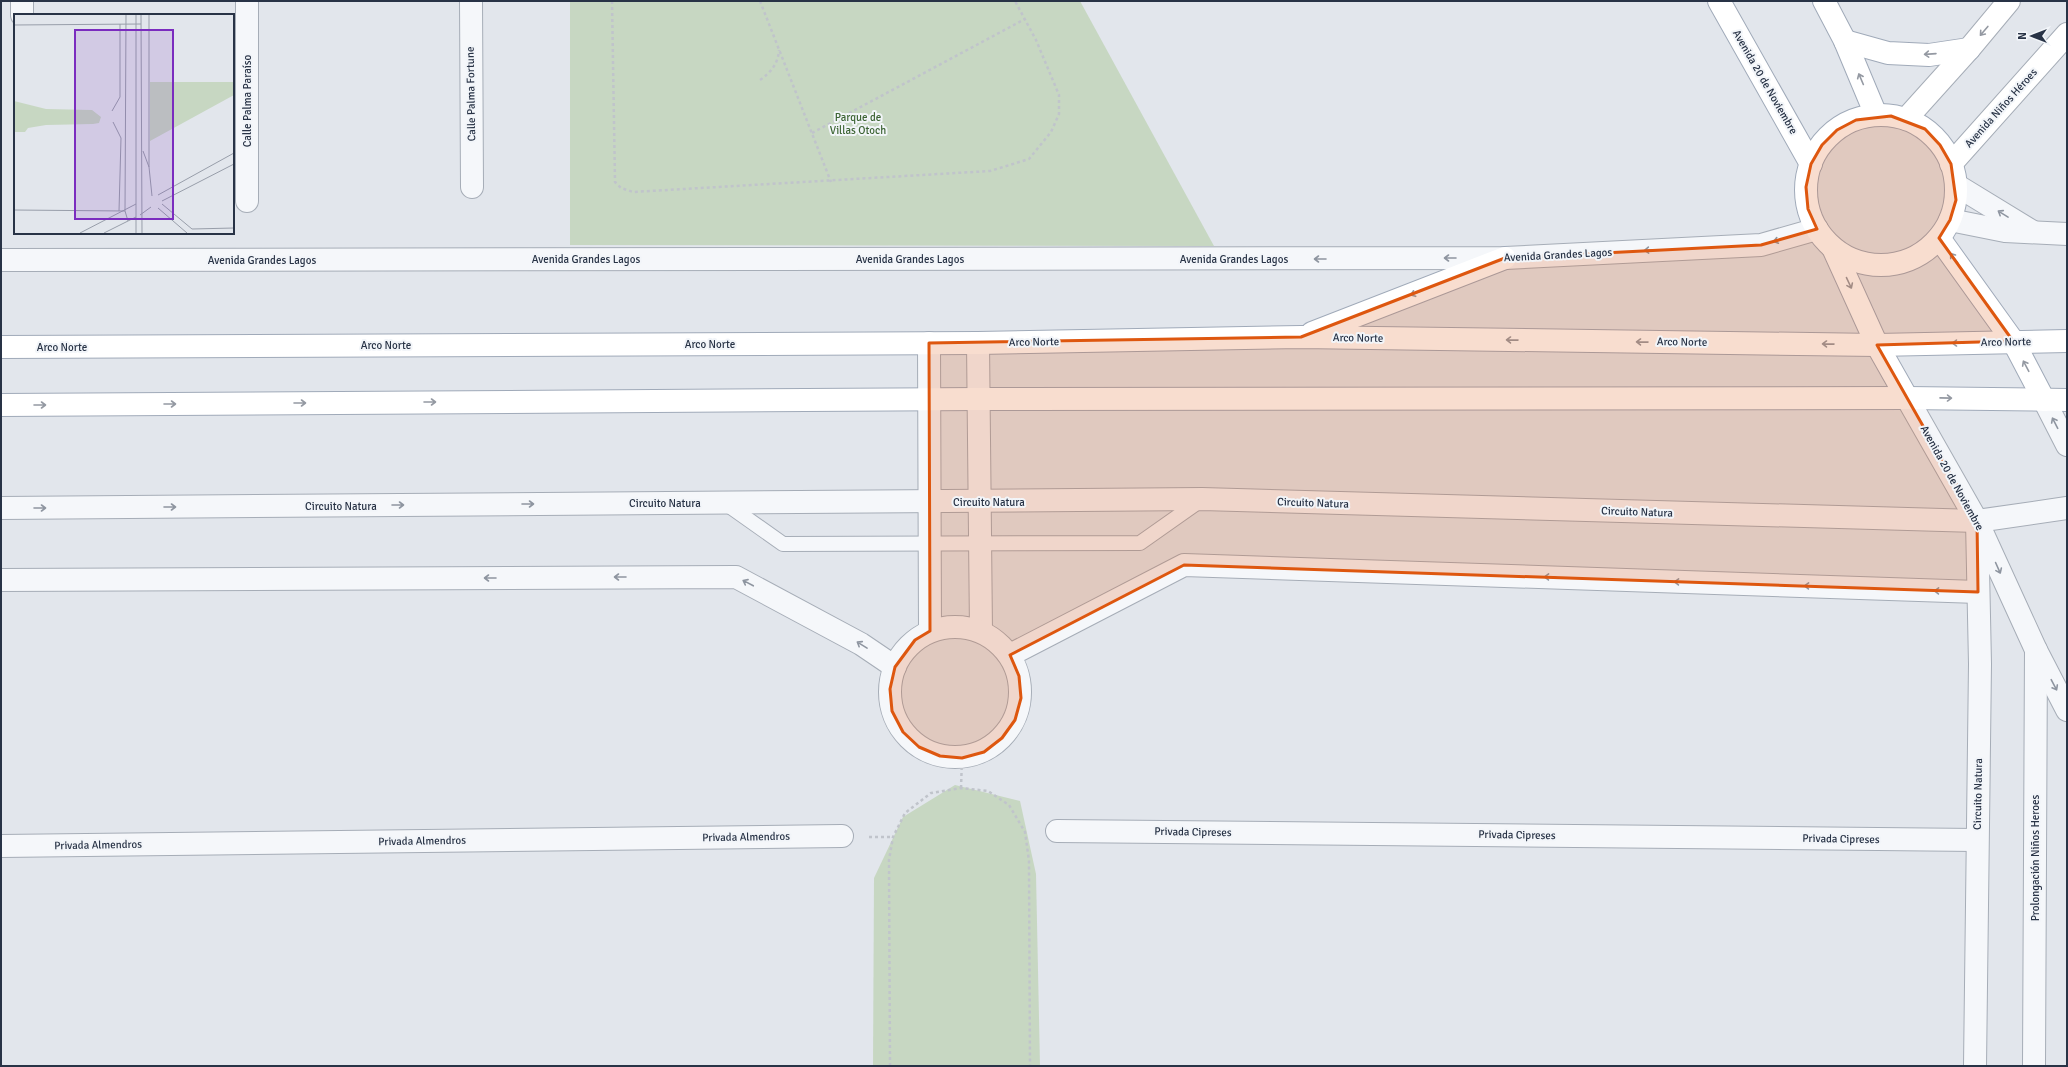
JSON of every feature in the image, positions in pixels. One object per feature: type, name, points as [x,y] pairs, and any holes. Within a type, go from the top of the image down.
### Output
[{"type":"main road","name":"Avenida 20 de Noviembre","points":[[1719,1],[1812,164]]},
{"type":"main road","points":[[1824,1],[1845,41],[1876,115]]},
{"type":"main road","points":[[1906,119],[1969,49],[2009,1]]},
{"type":"main road","name":"Avenida Niños Héroes","points":[[1951,164],[2067,34]]},
{"type":"main road","points":[[1845,41],[1888,53],[1929,55],[1969,49]]},
{"type":"main road","points":[[1876,115],[1906,119],[1925,129],[1940,145],[1951,164],[1956,185],[1956,200],[1944,229],[1922,254],[1900,263],[1876,265],[1854,260],[1833,248],[1817,229],[1808,208],[1806,187],[1812,164],[1822,145],[1837,130],[1856,120],[1876,115]]},
{"type":"main road","points":[[1944,229],[2013,341],[2044,400]]},
{"type":"main road","name":"Avenida 20 de Noviembre","points":[[1833,248],[1877,345],[1907,398]]},
{"type":"main road","points":[[1301,337],[1505,258]]},
{"type":"main road","name":"Arco Norte","points":[[1,347],[978,343],[1301,337],[1877,345],[2067,341]]},
{"type":"main road","points":[[1,405],[928,399],[1907,398],[2067,400]]},
{"type":"street","points":[[22,1],[22,14]]},
{"type":"street","name":"Calle Palma Paraíso","points":[[247,1],[247,201]]},
{"type":"street","name":"Calle Palma Fortune","points":[[471,1],[472,187]]},
{"type":"street","points":[[1956,185],[2036,234]]},
{"type":"street","points":[[1944,229],[1985,228],[2036,234],[2067,234]]},
{"type":"street","name":"Avenida Grandes Lagos","points":[[1,260],[1505,258],[1762,245],[1817,229]]},
{"type":"street","points":[[929,343],[930,631]]},
{"type":"street","points":[[978,343],[980,399],[981,631]]},
{"type":"street","name":"Avenida 20 de Noviembre","points":[[1907,398],[1977,521],[2036,650],[2067,710]]},
{"type":"street","points":[[2044,400],[2067,445]]},
{"type":"street","name":"Circuito Natura","points":[[1,508],[980,502],[1202,499],[1977,521],[2067,508]]},
{"type":"street","name":"Circuito Natura","points":[[1976,1066],[1977,840],[1980,664],[1977,521]]},
{"type":"street","points":[[1010,655],[1184,565],[1978,592]]},
{"type":"street","points":[[1,580],[736,577],[861,644],[895,667]]},
{"type":"street","points":[[947,627],[964,627],[981,631],[997,641],[1010,655],[1019,676],[1021,698],[1015,720],[1002,738],[984,752],[962,758],[940,756],[919,747],[903,732],[892,711],[890,689],[895,667],[903,652],[915,640],[930,631],[947,627]]},
{"type":"street","name":"Prolongación Niños Heroes","points":[[2034,1066],[2036,650]]},
{"type":"street","name":"Privada Cipreses","points":[[1057,831],[1977,840]]},
{"type":"street","name":"Privada Almendros","points":[[1,846],[842,836]]},
{"type":"lane","points":[[725,503],[783,544],[1140,543],[1202,499]]},
{"type":"path","points":[[612,1],[614,173],[615,182],[621,188],[633,192],[831,182],[990,171],[1029,159],[1051,132],[1059,114],[1060,95],[1015,1]]},
{"type":"path","points":[[760,1],[831,182]]},
{"type":"path","points":[[812,133],[1025,20]]},
{"type":"path","points":[[760,80],[769,74],[776,65],[779,48]]},
{"type":"path","points":[[961,788],[962,758]]},
{"type":"path","points":[[890,1066],[889,860],[893,837],[905,813],[931,793],[961,788],[988,791],[1010,805],[1025,832],[1029,861],[1030,1066]]},
{"type":"highlighted area","points":[[1891,116],[1925,129],[1940,145],[1951,164],[1956,200],[1950,220],[1939,238],[2013,341],[1877,345],[1977,521],[1978,592],[1184,565],[1010,655],[1019,676],[1021,698],[1015,720],[1002,738],[984,752],[962,758],[940,756],[919,747],[903,732],[892,711],[890,689],[895,667],[915,640],[930,631],[929,343],[1301,337],[1505,258],[1761,245],[1817,229],[1808,209],[1806,187],[1811,164],[1822,145],[1837,130],[1856,120]]},
{"type":"green space","name":"Parque de Villas Otoch","points":[[570,1],[1080,1],[1214,246],[570,245]]},
{"type":"green space","points":[[955,785],[1020,801],[1036,874],[1040,1066],[873,1066],[874,878],[903,817]]}]
